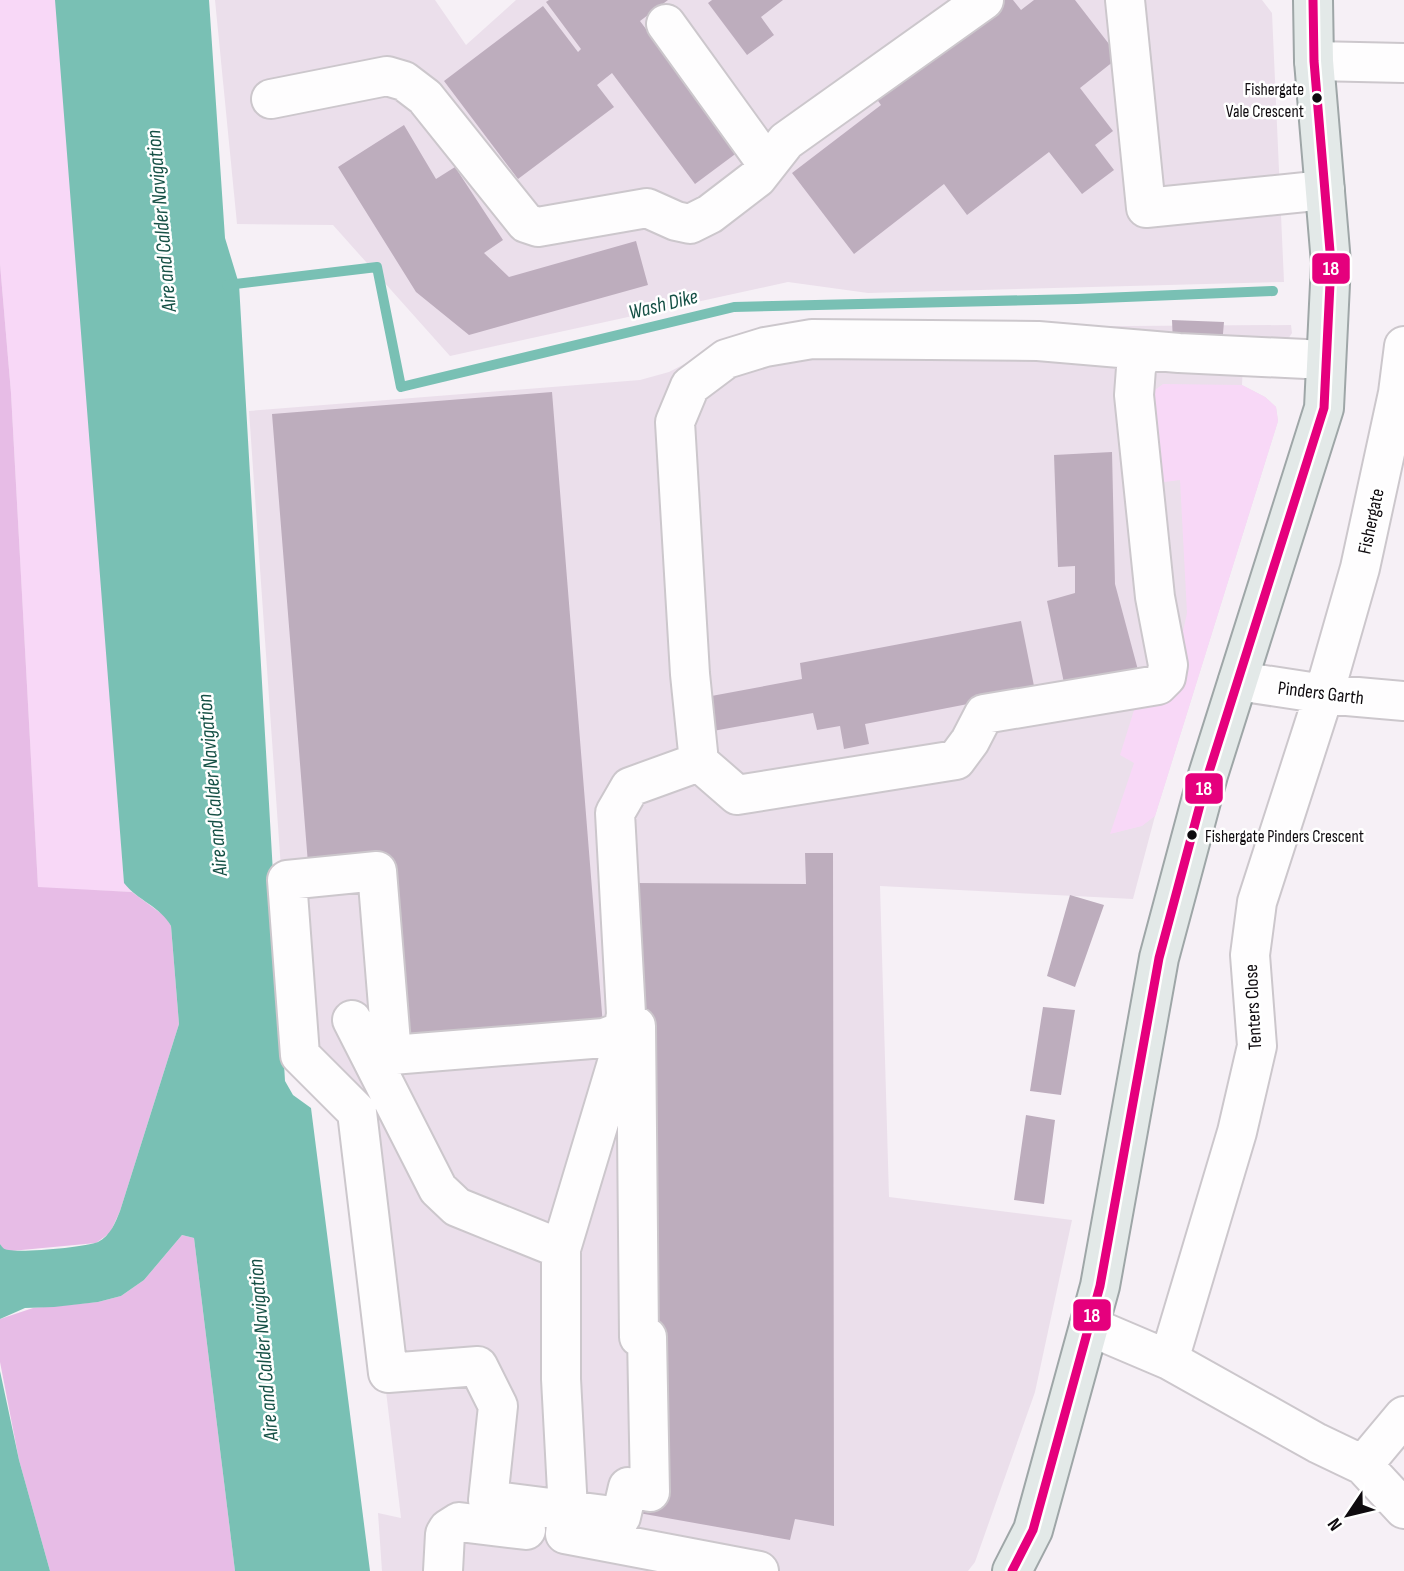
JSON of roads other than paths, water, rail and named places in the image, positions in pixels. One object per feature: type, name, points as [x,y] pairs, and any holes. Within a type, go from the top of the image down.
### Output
[{"type":"main road","points":[[1012,1571],[1033,1530],[1100,1286],[1160,958],[1208,775],[1324,408],[1331,263],[1314,61],[1313,0]]},
{"type":"street","points":[[271,99],[387,76],[404,81],[425,97],[526,223],[538,227],[647,208],[690,224],[710,214],[757,178],[786,141],[984,0]]},
{"type":"street","points":[[1125,0],[1146,208],[1325,190]]},
{"type":"street","points":[[666,24],[767,164]]},
{"type":"street","points":[[1314,61],[1404,64]]},
{"type":"street","points":[[1144,350],[1136,368],[1135,395],[1155,597],[1168,665],[1166,677],[1157,685],[984,714],[956,760],[737,795],[699,762],[690,674],[675,422],[690,386],[726,359],[765,346],[812,339],[1038,341],[1144,350],[1326,359]]},
{"type":"street","name":"Fishergate","points":[[1324,694],[1360,568],[1398,393],[1404,346]]},
{"type":"street","name":"Pinders Garth","points":[[1238,681],[1324,694],[1404,701]]},
{"type":"street","name":"Tenters Close","points":[[1169,1360],[1237,1132],[1257,1046],[1250,955],[1257,902],[1324,694]]},
{"type":"street","points":[[566,1522],[561,1379],[561,1249],[619,1056],[626,1014],[615,813],[629,787],[699,762]]},
{"type":"street","points":[[443,1571],[445,1534],[460,1522],[566,1522],[621,1517],[628,1487],[650,1492],[648,1337],[639,1337],[636,1026],[604,1038],[392,1055],[377,871],[287,880],[300,1055],[357,1112],[388,1373],[478,1366],[498,1406],[488,1500],[566,1522],[759,1571]]},
{"type":"street","points":[[352,1020],[438,1189],[457,1207],[561,1249]]},
{"type":"street","points":[[1089,1326],[1169,1360],[1317,1443],[1363,1465],[1404,1509]]},
{"type":"street","points":[[1363,1465],[1404,1416]]},
{"type":"water","name":"Aire and Calder Navigation","points":[[55,0],[209,0],[225,238],[239,284],[285,1081],[293,1095],[311,1108],[370,1571],[235,1571],[194,1238],[182,1235],[144,1280],[121,1296],[98,1302],[25,1308],[0,1319],[0,1244],[5,1249],[16,1251],[81,1246],[98,1242],[112,1228],[120,1211],[179,1024],[171,926],[167,919],[124,883]]},
{"type":"water","points":[[0,1371],[19,1460],[50,1571],[0,1571]]},
{"type":"waterway","name":"Wash Dike","points":[[227,285],[377,267],[401,387],[734,307],[1077,299],[1273,291]]},
{"type":"place","name":"Fishergate Vale Crescent","points":[[1317,98]]},
{"type":"place","name":"Fishergate Pinders Crescent","points":[[1192,835]]}]
